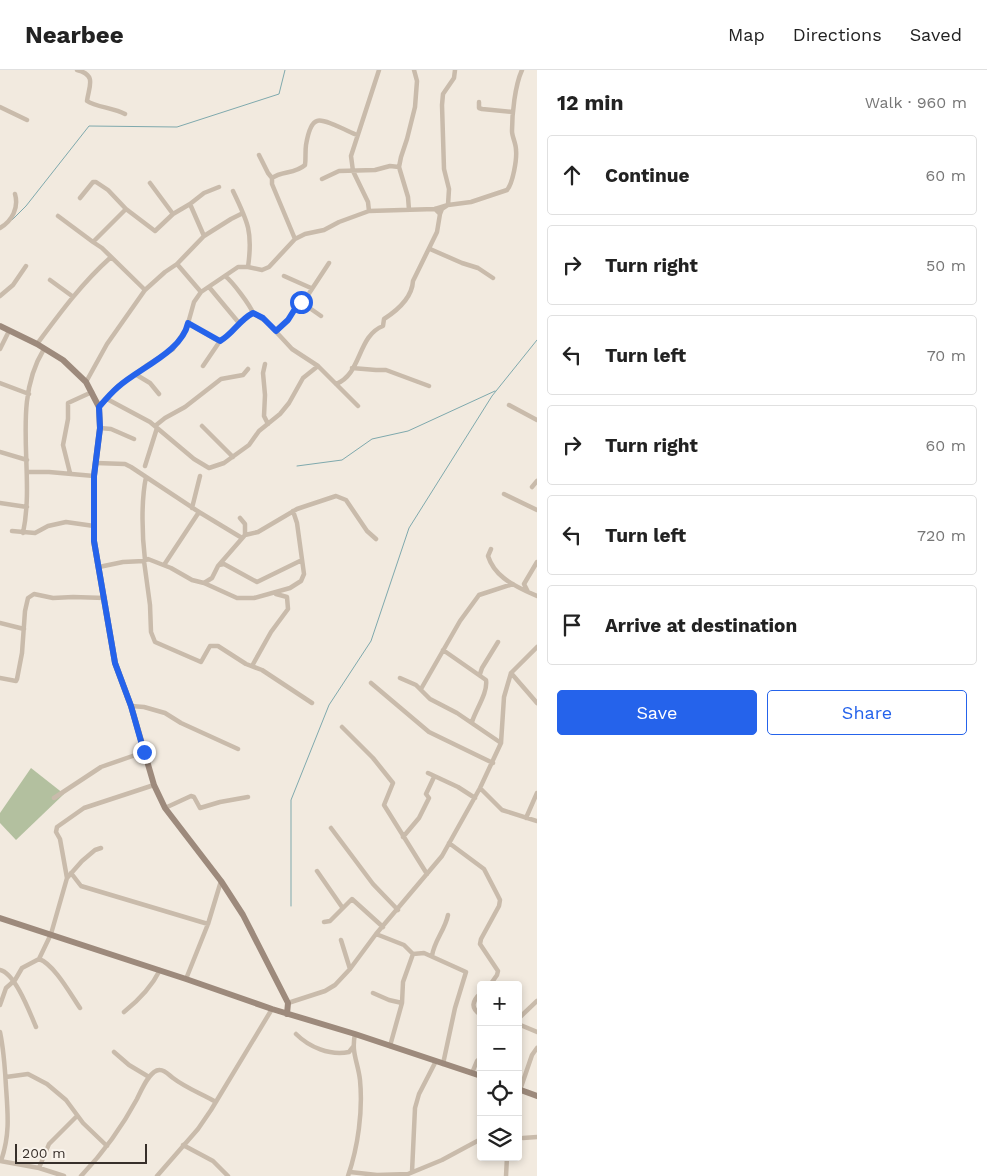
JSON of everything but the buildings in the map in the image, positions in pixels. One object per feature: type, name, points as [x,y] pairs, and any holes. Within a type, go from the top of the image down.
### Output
[{"type":"street","points":[[77,70],[90,72],[90,88],[87,101],[91,104],[114,109],[125,114]]},
{"type":"street","points":[[369,211],[368,202],[353,171],[351,156],[379,70]]},
{"type":"street","points":[[409,210],[408,197],[400,167],[400,157],[415,108],[417,81],[414,70]]},
{"type":"street","points":[[448,205],[449,188],[444,169],[442,105],[444,94],[454,78],[455,70]]},
{"type":"street","points":[[99,407],[117,387],[173,349],[187,328],[194,302],[201,292],[238,267],[262,270],[269,267],[295,239],[305,234],[324,230],[339,222],[369,211],[434,209],[471,202],[507,190],[511,186],[517,151],[512,133],[513,112],[517,83],[522,70]]},
{"type":"street","points":[[480,102],[479,108],[482,109],[513,112]]},
{"type":"street","points":[[0,108],[27,120]]},
{"type":"street","points":[[272,178],[276,175],[292,173],[305,165],[306,146],[311,128],[317,120],[357,135]]},
{"type":"street","points":[[259,154],[272,178],[272,184],[295,239]]},
{"type":"street","points":[[322,178],[339,171],[375,170],[390,166],[400,167]]},
{"type":"street","points":[[80,198],[93,182],[96,182],[108,190],[126,209],[155,231],[173,214],[204,193],[219,187]]},
{"type":"street","points":[[150,183],[173,214]]},
{"type":"street","points":[[232,191],[244,214],[250,234],[248,267]]},
{"type":"street","points":[[0,228],[7,224],[14,212],[17,204],[15,194]]},
{"type":"street","points":[[190,204],[204,236]]},
{"type":"street","points":[[336,384],[344,380],[356,365],[372,331],[383,326],[384,319],[393,313],[408,297],[413,281],[438,232],[442,209],[448,205]]},
{"type":"street","points":[[94,242],[126,209]]},
{"type":"street","points":[[434,209],[440,214]]},
{"type":"street","points":[[86,382],[106,344],[145,290],[177,264],[204,236],[230,219],[244,214]]},
{"type":"street","points":[[58,216],[102,248],[110,258],[145,290]]},
{"type":"street","points":[[430,249],[478,268],[493,278]]},
{"type":"street","points":[[37,344],[72,296],[110,258]]},
{"type":"street","points":[[276,331],[288,320],[329,263]]},
{"type":"street","points":[[177,264],[201,292]]},
{"type":"street","points":[[0,296],[13,285],[26,266]]},
{"type":"street","points":[[225,276],[231,280],[251,307],[253,313],[263,318],[292,349],[318,366],[358,406]]},
{"type":"street","points":[[284,276],[311,288]]},
{"type":"street","points":[[50,280],[72,296]]},
{"type":"street","points":[[209,288],[238,324]]},
{"type":"street","points":[[301,302],[320,316]]},
{"type":"street","points":[[203,366],[220,341],[226,338],[238,324],[253,313]]},
{"type":"street","points":[[188,323],[220,341]]},
{"type":"street","points":[[0,326],[37,344],[63,360],[86,382],[99,407],[100,428],[94,476],[94,541],[115,663],[131,706],[154,785],[165,808],[221,881],[243,916],[288,1003],[287,1014]]},
{"type":"street","points":[[0,349],[9,331]]},
{"type":"street","points":[[22,533],[27,507],[26,415],[33,372],[44,348]]},
{"type":"street","points":[[265,364],[263,373],[264,416],[268,424]]},
{"type":"street","points":[[107,398],[156,427],[194,459],[209,468],[224,463],[249,445],[259,431],[280,414],[289,403],[303,378],[318,366]]},
{"type":"street","points":[[352,368],[386,370],[429,386]]},
{"type":"street","points":[[145,466],[156,427],[165,418],[185,407],[221,379],[242,375],[248,369]]},
{"type":"street","points":[[135,374],[150,383],[159,394]]},
{"type":"street","points":[[0,383],[29,394]]},
{"type":"street","points":[[70,473],[62,445],[68,419],[68,403],[92,392]]},
{"type":"street","points":[[509,405],[537,420]]},
{"type":"street","points":[[202,426],[233,457]]},
{"type":"street","points":[[100,428],[111,429],[134,439]]},
{"type":"street","points":[[0,452],[27,460]]},
{"type":"street","points":[[96,463],[125,464],[192,508],[244,536]]},
{"type":"street","points":[[28,472],[70,473],[94,476]]},
{"type":"street","points":[[192,508],[200,476]]},
{"type":"street","points":[[146,477],[144,488],[144,561],[150,605],[151,632],[155,642],[201,662],[210,646],[218,646],[241,661],[262,670],[312,703]]},
{"type":"street","points":[[532,487],[537,481]]},
{"type":"street","points":[[504,494],[537,510]]},
{"type":"street","points":[[204,583],[212,578],[218,566],[244,536],[258,532],[292,511],[336,496],[346,500],[367,531],[376,539]]},
{"type":"street","points":[[0,503],[27,507]]},
{"type":"street","points":[[98,567],[148,559],[192,580],[204,583],[237,598],[254,598],[275,593],[290,588],[301,581],[304,574],[292,511]]},
{"type":"street","points":[[164,565],[199,512]]},
{"type":"street","points":[[240,518],[245,524],[244,536]]},
{"type":"street","points":[[12,532],[35,532],[48,526],[66,522],[94,526]]},
{"type":"street","points":[[491,549],[488,556],[495,570],[505,580],[537,596]]},
{"type":"street","points":[[218,566],[224,564],[257,582],[302,560]]},
{"type":"street","points":[[528,592],[524,584],[537,562]]},
{"type":"street","points":[[421,689],[460,621],[479,595],[513,584]]},
{"type":"street","points":[[252,666],[271,632],[288,609],[287,597],[275,593]]},
{"type":"street","points":[[0,678],[16,681],[17,679],[28,598],[32,595],[54,598],[105,598]]},
{"type":"street","points":[[0,623],[24,630]]},
{"type":"street","points":[[480,674],[498,642]]},
{"type":"street","points":[[288,1003],[325,991],[335,985],[442,856],[475,798],[501,743],[504,697],[511,673],[537,647]]},
{"type":"street","points":[[443,650],[486,680],[486,690],[472,722]]},
{"type":"street","points":[[511,673],[537,703]]},
{"type":"street","points":[[400,678],[416,685],[430,699],[472,722],[501,743]]},
{"type":"street","points":[[371,682],[429,732],[493,763]]},
{"type":"street","points":[[131,706],[144,707],[165,713],[181,723],[238,749]]},
{"type":"street","points":[[342,727],[373,758],[393,784],[384,805],[427,874]]},
{"type":"street","points":[[54,798],[101,767],[144,752]]},
{"type":"street","points":[[428,773],[458,787],[475,798]]},
{"type":"street","points":[[403,837],[419,818],[429,798],[426,794],[434,777]]},
{"type":"street","points":[[67,878],[60,839],[56,832],[57,828],[84,808],[154,785]]},
{"type":"street","points":[[480,788],[502,810],[537,821]]},
{"type":"street","points":[[526,818],[537,793]]},
{"type":"street","points":[[165,808],[191,796],[194,797],[200,808],[248,797]]},
{"type":"street","points":[[331,828],[373,884],[398,910]]},
{"type":"street","points":[[449,843],[484,869],[500,900],[500,906],[480,944],[498,971],[498,975],[493,981]]},
{"type":"street","points":[[0,1005],[6,988],[15,980],[22,968],[39,959],[51,934],[67,878],[95,850],[101,848]]},
{"type":"street","points":[[317,871],[342,907]]},
{"type":"street","points":[[71,873],[81,886],[208,924]]},
{"type":"street","points":[[186,979],[208,924],[221,881]]},
{"type":"street","points":[[324,922],[330,922],[342,907],[352,899],[383,927]]},
{"type":"street","points":[[432,956],[448,915]]},
{"type":"street","points":[[0,918],[287,1014],[355,1034],[477,1075]]},
{"type":"street","points":[[376,934],[404,946],[413,954],[424,953],[466,972],[454,1008],[440,1063],[419,1094],[415,1108],[412,1172]]},
{"type":"street","points":[[341,940],[350,969]]},
{"type":"street","points":[[390,1046],[402,1003],[403,982],[413,954]]},
{"type":"street","points":[[39,959],[44,961],[58,977],[80,1008]]},
{"type":"street","points":[[0,970],[5,971],[15,980],[36,1027]]},
{"type":"street","points":[[124,1012],[152,985],[160,970]]},
{"type":"street","points":[[373,993],[402,1003]]},
{"type":"street","points":[[477,998],[473,1008],[477,1013]]},
{"type":"street","points":[[522,1015],[537,1001]]},
{"type":"street","points":[[157,1176],[198,1129],[272,1009]]},
{"type":"street","points":[[522,1026],[537,1032]]},
{"type":"street","points":[[0,1032],[6,1077],[8,1132],[1,1161],[39,1168],[64,1176]]},
{"type":"street","points":[[296,1034],[306,1044],[344,1053],[349,1052],[352,1047],[355,1034]]},
{"type":"street","points":[[352,1047],[360,1081],[360,1114],[357,1140],[349,1174],[377,1176],[408,1174],[442,1160],[477,1141]]},
{"type":"street","points":[[522,1082],[537,1048]]},
{"type":"street","points":[[114,1052],[149,1077]]},
{"type":"street","points":[[472,1073],[477,1061]]},
{"type":"street","points":[[81,1176],[106,1146],[130,1112],[149,1077],[155,1071],[165,1072],[185,1086],[216,1102]]},
{"type":"street","points":[[6,1077],[28,1074],[47,1084],[57,1092],[101,1143],[106,1146]]},
{"type":"street","points":[[522,1091],[537,1096]]},
{"type":"street","points":[[39,1168],[49,1144],[78,1116]]},
{"type":"street","points":[[522,1138],[537,1137]]},
{"type":"street","points":[[183,1146],[213,1161],[228,1176]]},
{"type":"street","points":[[506,1176],[507,1161]]},
{"type":"street","points":[[412,1172],[418,1176]]},
{"type":"green space","points":[[31,768],[64,794],[16,840],[0,823],[0,813]]},
{"type":"waterway","points":[[12,220],[26,206],[89,126],[177,127],[279,94],[285,70]]},
{"type":"waterway","points":[[291,906],[291,800],[329,705],[371,641],[409,528],[492,396],[537,340]]},
{"type":"waterway","points":[[297,466],[342,460],[372,439],[408,431],[495,391]]},
{"type":"route","points":[[144,752],[131,706],[115,663],[94,541],[94,476],[100,428],[99,407],[117,387],[173,349],[187,328],[188,323],[220,341],[226,338],[247,316],[253,313],[263,318],[276,331],[288,320],[292,311],[301,302]]}]
